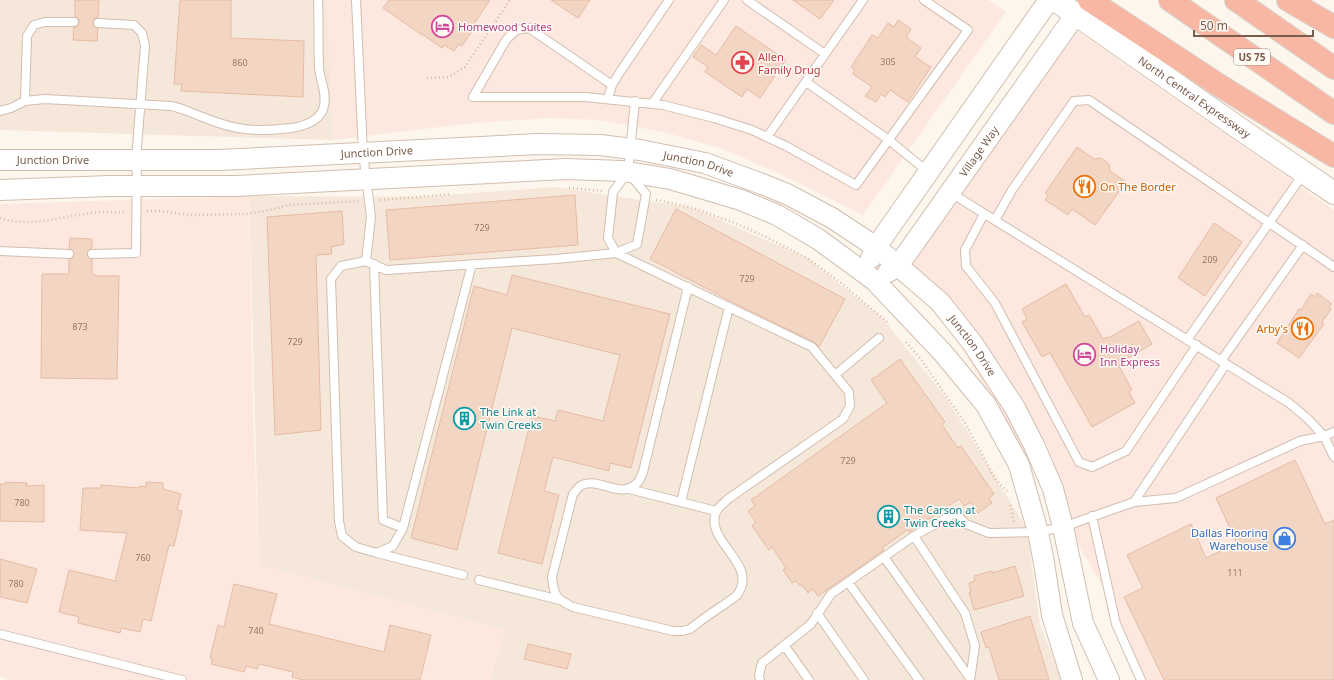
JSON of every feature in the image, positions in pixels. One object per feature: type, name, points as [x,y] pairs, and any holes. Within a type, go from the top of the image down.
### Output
[{"type":"highway","name":"US 75","points":[[1170,0],[1334,113]]},
{"type":"highway","points":[[1236,0],[1334,68]]},
{"type":"highway","points":[[1288,0],[1334,27]]},
{"type":"highway","points":[[1082,7],[1222,87],[1334,156]]},
{"type":"main road","name":"North Central Expressway","points":[[1056,0],[1082,7],[1304,173],[1334,193]]},
{"type":"street","points":[[870,277],[876,247],[1050,0]]},
{"type":"street","name":"Village Way","points":[[870,277],[898,266],[1082,7]]},
{"type":"street","name":"Junction Drive","points":[[0,160],[220,160],[538,144],[600,145],[631,149],[704,163],[787,194],[832,218],[876,247],[940,302],[973,344],[1015,408],[1034,445],[1053,490],[1063,526],[1083,623],[1109,680]]},
{"type":"street","name":"Junction Drive","points":[[0,190],[137,186],[236,186],[566,169],[628,172],[670,179],[741,200],[777,215],[813,236],[870,277],[944,353],[986,405],[1019,465],[1038,532],[1052,615],[1064,659],[1072,680]]},
{"type":"lane","points":[[0,111],[11,108],[25,101],[45,99],[171,106],[183,108],[203,118],[242,130],[267,131],[303,126],[318,117],[324,107],[325,93],[319,68],[318,0]]},
{"type":"lane","points":[[356,0],[363,153],[370,217],[370,263],[383,520],[403,528]]},
{"type":"lane","points":[[608,98],[612,85],[669,0]]},
{"type":"lane","points":[[652,104],[724,0]]},
{"type":"lane","points":[[746,0],[826,54]]},
{"type":"lane","points":[[767,137],[863,0]]},
{"type":"lane","points":[[612,85],[529,28],[516,30],[506,40],[473,97],[585,97],[663,104],[752,130],[786,146],[856,185],[968,30],[924,0]]},
{"type":"lane","points":[[25,101],[27,36],[34,25],[45,22],[74,22]]},
{"type":"lane","points":[[92,254],[136,253],[137,160],[145,46],[142,33],[134,25],[98,23]]},
{"type":"lane","points":[[806,82],[889,140],[928,172]]},
{"type":"lane","points":[[995,220],[1012,190],[1074,101],[1089,100],[1334,267]]},
{"type":"lane","points":[[479,580],[560,600],[573,606],[673,631],[683,631],[690,628],[737,595],[742,585],[742,574],[737,562],[718,536],[714,524],[716,511],[728,499],[843,419],[850,406],[849,392],[812,347],[616,253],[608,238],[613,192],[628,172],[635,101]]},
{"type":"lane","points":[[462,575],[356,548],[342,536],[339,521],[331,279],[341,266],[370,263],[386,270],[556,259],[616,253],[637,244],[646,194],[628,172]]},
{"type":"lane","points":[[1187,340],[1304,173]]},
{"type":"lane","points":[[951,193],[1288,402],[1308,419],[1324,436],[1334,457]]},
{"type":"lane","points":[[984,214],[965,250],[966,266],[995,303],[1079,462],[1092,467],[1126,451],[1197,345]]},
{"type":"lane","points":[[1134,502],[1224,362],[1303,245]]},
{"type":"lane","points":[[0,251],[69,254]]},
{"type":"lane","points":[[376,553],[394,546],[403,528],[472,264]]},
{"type":"lane","points":[[629,489],[638,483],[643,472],[688,287]]},
{"type":"lane","points":[[681,502],[729,307]]},
{"type":"lane","points":[[835,375],[879,338]]},
{"type":"lane","points":[[760,680],[759,675],[762,663],[811,624],[831,594],[914,536],[955,513],[966,524],[989,533],[1038,532],[1063,526],[1134,502],[1176,498],[1300,441],[1324,436],[1334,432]]},
{"type":"lane","points":[[560,600],[554,590],[552,577],[573,494],[582,485],[593,484],[617,489],[629,489],[716,511]]},
{"type":"lane","points":[[1092,516],[1116,624],[1141,680]]},
{"type":"lane","points":[[914,536],[965,613],[975,646],[970,679]]},
{"type":"lane","points":[[884,557],[970,679]]},
{"type":"lane","points":[[848,582],[919,680]]},
{"type":"lane","points":[[817,614],[864,680]]},
{"type":"lane","points":[[0,634],[159,677],[182,680]]},
{"type":"lane","points":[[784,645],[809,680]]},
{"type":"path","points":[[427,78],[449,78],[464,67],[510,0]]},
{"type":"path","points":[[562,188],[613,192]]},
{"type":"path","points":[[0,218],[6,221],[26,223],[102,212],[160,211],[191,215],[245,214],[290,205],[459,194]]},
{"type":"path","points":[[645,197],[693,208],[735,223],[807,258],[841,283],[889,323]]},
{"type":"path","points":[[903,338],[922,361],[965,423],[996,480],[1008,491]]},
{"type":"path","points":[[1009,499],[1017,532]]},
{"type":"shaded area","points":[[0,0],[327,0],[333,140],[0,130]]},
{"type":"shaded area","points":[[327,0],[988,0],[1006,12],[863,215],[778,173],[723,149],[663,132],[599,120],[547,118],[473,123],[333,140]]},
{"type":"shaded area","points":[[1077,31],[1334,210],[1334,680],[1146,680],[1109,597],[912,263]]},
{"type":"shaded area","points":[[555,187],[693,208],[807,258],[884,320],[947,399],[1027,529],[1040,626],[1063,680],[490,680],[505,630],[259,565],[249,196],[420,197]]},
{"type":"shaded area","points":[[249,196],[253,413],[259,565],[505,630],[490,680],[11,680],[0,677],[0,204]]},
{"type":"building","points":[[75,0],[99,0],[98,18],[95,18],[93,22],[93,26],[98,28],[97,41],[73,40],[74,27],[77,27],[79,22],[79,19],[75,17]]},
{"type":"building","points":[[180,0],[231,0],[231,38],[304,41],[303,97],[181,91],[182,84],[174,84]]},
{"type":"building","name":"Homewood Suites","points":[[389,0],[490,0],[470,30],[472,31],[462,46],[459,44],[454,51],[444,45],[442,48],[383,8]]},
{"type":"building","points":[[551,0],[590,0],[578,18]]},
{"type":"building","points":[[793,0],[834,0],[820,19]]},
{"type":"building","points":[[898,20],[911,29],[906,37],[921,48],[915,57],[931,67],[908,102],[890,90],[885,97],[881,94],[876,102],[865,96],[872,87],[853,74],[855,70],[851,67],[872,35],[878,38],[888,23],[894,27]]},
{"type":"building","name":"Allen Family Drug","points":[[736,26],[786,60],[760,98],[747,89],[742,97],[705,72],[708,67],[693,57],[701,45],[716,55]]},
{"type":"building","name":"On The Border","points":[[1077,147],[1094,159],[1101,158],[1109,164],[1110,171],[1126,182],[1095,225],[1072,209],[1068,215],[1045,200],[1048,195],[1045,193]]},
{"type":"building","points":[[575,195],[578,245],[390,260],[386,210]]},
{"type":"building","points":[[676,209],[845,299],[819,347],[814,342],[734,303],[650,259]]},
{"type":"building","points":[[342,211],[344,244],[331,247],[332,254],[316,255],[321,430],[275,435],[267,217]]},
{"type":"building","points":[[1214,223],[1242,242],[1205,296],[1178,278]]},
{"type":"building","points":[[70,238],[92,239],[92,248],[87,254],[88,257],[92,259],[92,274],[95,276],[119,276],[117,379],[41,378],[42,274],[69,274],[69,259],[73,257],[74,254],[72,250],[69,249]]},
{"type":"building","name":"The Link at Twin Creeks","points":[[512,275],[670,314],[631,468],[610,463],[609,471],[553,457],[544,491],[559,495],[542,564],[498,553],[532,416],[555,421],[558,410],[603,421],[620,355],[512,328],[457,550],[411,538],[474,286],[507,295]]},
{"type":"building","name":"Holiday Inn Express","points":[[1066,284],[1085,317],[1089,315],[1103,339],[1108,338],[1139,321],[1152,344],[1121,362],[1122,364],[1119,366],[1132,390],[1129,392],[1135,403],[1092,427],[1050,353],[1042,357],[1022,322],[1027,319],[1022,309]]},
{"type":"building","name":"Arby's","points":[[1317,293],[1332,304],[1329,307],[1331,309],[1322,322],[1324,324],[1299,358],[1277,343],[1299,309],[1301,310],[1311,294],[1315,297]]},
{"type":"building","points":[[900,359],[945,422],[942,425],[958,448],[961,446],[994,494],[989,498],[992,503],[978,513],[971,502],[964,506],[959,499],[909,532],[907,530],[882,548],[884,550],[818,596],[813,589],[808,593],[802,585],[800,586],[796,581],[792,583],[783,570],[786,568],[772,547],[769,550],[752,526],[756,522],[748,511],[755,506],[751,500],[887,403],[871,380]]},
{"type":"building","points":[[1295,460],[1325,524],[1334,520],[1334,680],[1164,680],[1124,597],[1143,588],[1127,555],[1191,524],[1206,558],[1237,543],[1216,498]]},
{"type":"building","points":[[6,482],[27,483],[26,486],[44,485],[44,522],[0,521],[0,484],[5,484]]},
{"type":"building","points":[[146,482],[163,483],[163,489],[181,494],[177,510],[182,511],[174,546],[169,545],[151,621],[143,619],[140,632],[121,628],[120,633],[78,623],[79,617],[59,612],[69,570],[115,581],[127,533],[80,530],[83,488],[101,488],[101,485],[139,488],[139,486],[146,487]]},
{"type":"building","points":[[0,559],[37,569],[27,603],[0,597]]},
{"type":"building","points":[[1015,566],[1024,596],[974,610],[969,592],[971,592],[969,583],[975,581],[974,576],[992,571],[993,573]]},
{"type":"building","points":[[234,584],[277,594],[269,624],[384,652],[390,625],[431,635],[420,680],[303,680],[292,677],[293,672],[259,664],[257,669],[246,666],[244,672],[211,664],[212,659],[210,658],[218,625],[224,627]]},
{"type":"building","points":[[1030,616],[1049,680],[999,680],[989,647],[986,648],[981,632]]},
{"type":"building","points":[[528,644],[571,654],[567,669],[524,659]]},
{"type":"place","name":"Homewood Suites","points":[[442,27]]},
{"type":"place","name":"Allen Family Drug","points":[[743,63]]},
{"type":"place","name":"On The Border","points":[[1085,187]]},
{"type":"place","name":"Arby's","points":[[1303,329]]},
{"type":"place","name":"Holiday Inn Express","points":[[1084,355]]},
{"type":"place","name":"The Link at Twin Creeks","points":[[465,418]]},
{"type":"place","name":"The Carson at Twin Creeks","points":[[888,516]]},
{"type":"place","name":"Dallas Flooring Warehouse","points":[[1284,539]]}]
